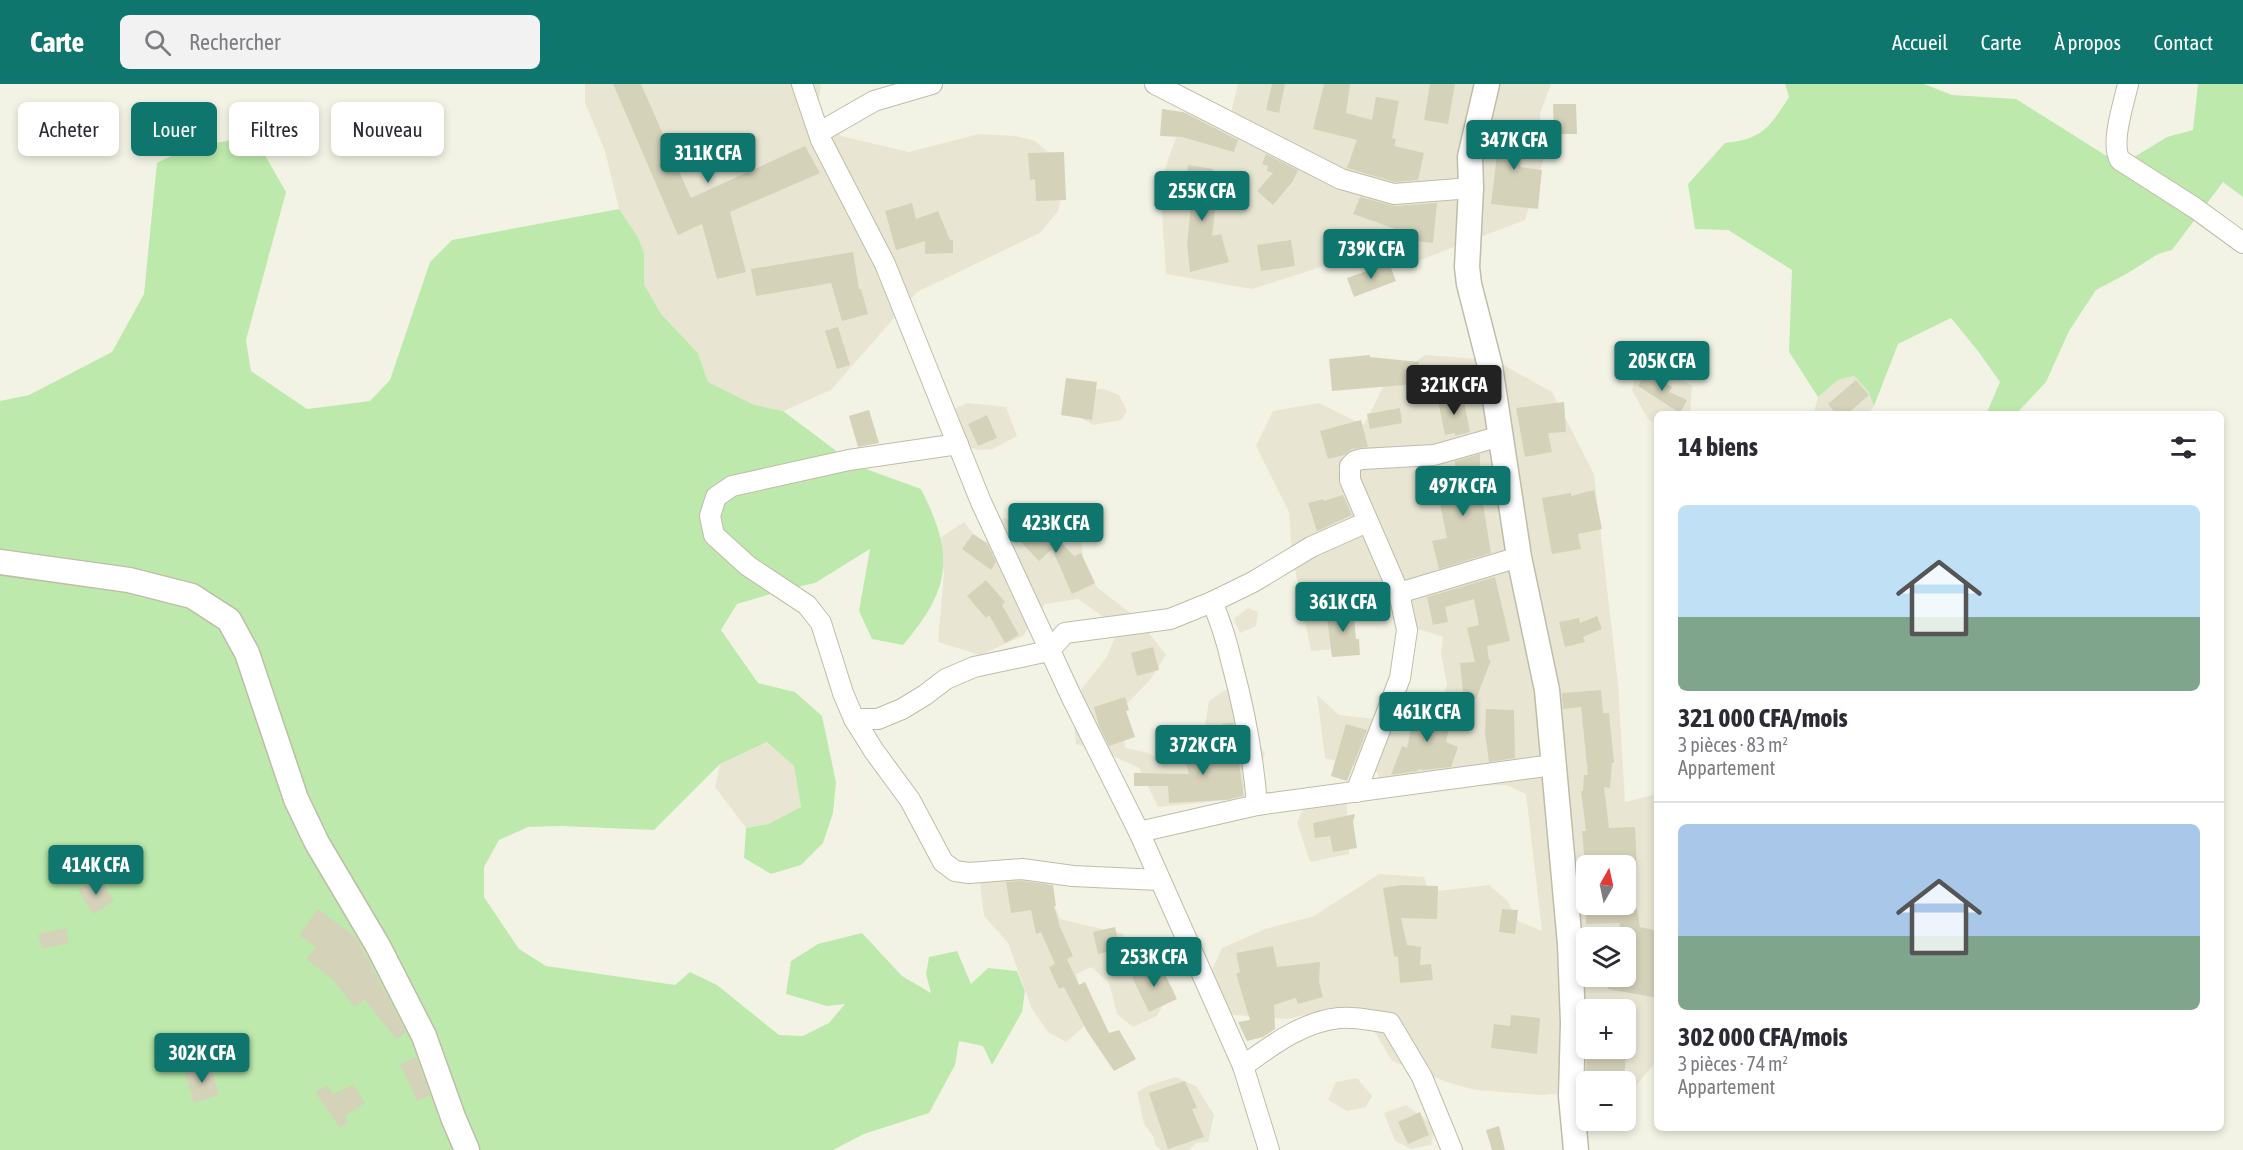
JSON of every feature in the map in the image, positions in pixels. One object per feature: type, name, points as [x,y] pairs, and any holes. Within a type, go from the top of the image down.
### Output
[{"type":"street","points":[[802,84],[821,140],[885,264],[981,502],[1049,651],[1139,832],[1158,880],[1243,1066],[1269,1150]]},
{"type":"street","points":[[819,132],[874,101],[932,84]]},
{"type":"street","points":[[1155,84],[1341,179],[1394,194],[1472,188]]},
{"type":"street","points":[[1487,84],[1470,157],[1472,188],[1468,275],[1490,366],[1519,557],[1547,690],[1570,944],[1573,1023],[1571,1096],[1576,1150]]},
{"type":"street","points":[[2128,84],[2116,153],[2120,160],[2195,208],[2243,243]]},
{"type":"street","points":[[1356,792],[1400,678],[1407,630],[1399,593],[1350,480],[1350,466],[1362,459],[1434,455],[1501,436]]},
{"type":"street","points":[[958,444],[825,465],[732,486],[716,497],[710,516],[714,535],[748,566],[807,605],[821,623],[843,693],[854,719],[874,752],[910,800],[943,862],[956,871],[969,873],[1022,869],[1073,876],[1158,880]]},
{"type":"street","points":[[854,719],[878,719],[902,709],[926,695],[946,679],[974,668],[1049,651],[1065,633],[1170,619],[1212,602],[1252,582],[1311,547],[1367,522]]},
{"type":"street","points":[[1399,593],[1519,557]]},
{"type":"street","points":[[0,562],[129,580],[181,593],[192,596],[229,620],[247,653],[296,799],[317,843],[378,946],[424,1036],[453,1118],[467,1150]]},
{"type":"street","points":[[1212,602],[1221,621],[1246,713],[1253,755],[1257,805]]},
{"type":"street","points":[[1139,832],[1257,805],[1553,765]]},
{"type":"street","points":[[1243,1066],[1286,1035],[1324,1020],[1340,1017],[1390,1023],[1422,1077],[1452,1150]]},
{"type":"shaded area","points":[[585,84],[821,84],[818,108],[841,136],[909,152],[979,134],[1016,136],[1035,141],[1049,153],[1065,181],[1058,211],[1040,233],[917,292],[831,390],[783,411],[754,406],[708,382],[698,353],[661,314],[644,284],[644,253],[638,237],[619,209],[605,151],[585,103]]},
{"type":"shaded area","points":[[1238,84],[1551,84],[1540,113],[1544,158],[1525,220],[1415,262],[1362,254],[1252,289],[1166,274],[1160,183],[1185,112],[1227,129]]},
{"type":"shaded area","points":[[1425,355],[1494,360],[1552,392],[1594,474],[1618,684],[1625,802],[1654,795],[1654,1064],[1636,1086],[1636,1071],[1576,1071],[1576,1092],[1541,1095],[1475,1090],[1392,1061],[1364,1014],[1312,1013],[1288,1019],[1222,1014],[1212,970],[1222,948],[1265,929],[1314,916],[1379,874],[1424,877],[1429,892],[1489,885],[1507,900],[1518,921],[1542,931],[1526,794],[1506,785],[1471,786],[1387,797],[1377,772],[1325,758],[1317,695],[1339,715],[1376,719],[1389,733],[1417,732],[1438,720],[1447,684],[1441,654],[1443,637],[1415,628],[1405,593],[1374,605],[1349,624],[1350,648],[1311,651],[1292,554],[1289,512],[1256,446],[1273,411],[1319,403],[1364,425],[1384,385]]},
{"type":"shaded area","points":[[1638,365],[1670,371],[1692,386],[1690,411],[1654,411],[1654,423],[1648,419],[1632,390]]},
{"type":"shaded area","points":[[1854,376],[1868,391],[1874,406],[1870,411],[1814,411],[1818,397],[1838,380]]},
{"type":"shaded area","points":[[1081,389],[1104,389],[1119,395],[1127,411],[1121,420],[1093,425],[1077,413]]},
{"type":"shaded area","points":[[968,403],[1006,407],[1017,436],[993,449],[977,450],[953,440],[949,411]]},
{"type":"shaded area","points":[[1003,517],[1049,538],[1064,531],[1081,538],[1084,569],[1098,588],[1138,619],[1166,655],[1150,680],[1122,709],[1125,748],[1149,753],[1161,762],[1200,757],[1209,701],[1230,687],[1265,754],[1253,788],[1208,802],[1158,807],[1139,768],[1109,754],[1076,744],[1072,701],[1106,658],[1119,628],[1078,599],[1045,604],[1023,636],[980,655],[938,642],[944,574],[940,538],[964,522],[983,546]]},
{"type":"shaded area","points":[[1248,608],[1258,612],[1256,626],[1240,633],[1234,619]]},
{"type":"shaded area","points":[[768,742],[794,766],[801,807],[768,824],[746,828],[715,787],[720,764]]},
{"type":"shaded area","points":[[1347,804],[1349,854],[1310,862],[1297,822],[1305,806]]},
{"type":"shaded area","points":[[1026,859],[1045,881],[1060,919],[1123,934],[1130,951],[1160,975],[1166,999],[1157,1016],[1133,1027],[1117,1014],[1109,983],[1091,967],[1076,974],[1089,1022],[1066,1042],[1048,1032],[1032,1009],[1008,943],[984,916],[980,883],[989,863]]},
{"type":"shaded area","points":[[1175,1077],[1196,1086],[1214,1115],[1208,1142],[1196,1143],[1189,1150],[1161,1150],[1156,1146],[1153,1136],[1144,1124],[1137,1092]]},
{"type":"shaded area","points":[[1357,1078],[1372,1096],[1366,1107],[1347,1111],[1328,1100],[1336,1082]]},
{"type":"shaded area","points":[[1406,1105],[1429,1122],[1434,1133],[1431,1145],[1411,1149],[1395,1141],[1384,1113]]},
{"type":"green space","points":[[1785,84],[1924,84],[1952,95],[2016,99],[2121,165],[2167,137],[2193,130],[2198,84],[2243,84],[2243,197],[2223,182],[2172,250],[2158,254],[2096,290],[2069,331],[2046,382],[2019,411],[1987,411],[2000,382],[1951,318],[1898,344],[1874,406],[1868,391],[1854,376],[1838,380],[1818,397],[1789,352],[1792,270],[1728,230],[1695,229],[1688,184],[1725,143],[1757,135],[1764,130],[1789,97]]},
{"type":"green space","points":[[229,141],[229,156],[265,156],[286,192],[246,340],[251,371],[307,409],[370,401],[390,380],[430,262],[452,240],[619,209],[638,237],[644,253],[644,284],[661,314],[698,353],[708,382],[754,405],[783,411],[855,465],[921,489],[939,534],[943,553],[943,571],[939,589],[931,606],[903,645],[872,639],[859,611],[870,549],[815,583],[737,604],[721,630],[758,683],[795,692],[822,716],[836,782],[833,813],[823,843],[801,865],[771,874],[744,858],[746,828],[768,824],[801,807],[794,766],[767,742],[720,764],[654,830],[528,827],[499,840],[484,867],[484,897],[519,949],[546,966],[675,985],[690,972],[717,985],[779,1035],[803,1036],[829,1023],[845,1004],[827,1006],[786,994],[791,961],[818,944],[862,933],[902,976],[931,993],[926,974],[929,957],[957,951],[971,984],[988,968],[1017,971],[1025,991],[1022,1012],[992,1065],[983,1046],[959,1041],[955,1065],[929,1113],[864,1134],[833,1150],[0,1150],[0,401],[29,395],[112,352],[144,294],[157,163],[171,156],[217,156],[217,143]]},
{"type":"building","points":[[613,84],[641,84],[691,198],[805,146],[820,173],[730,212],[746,272],[717,279],[702,224],[678,235]]},
{"type":"building","points":[[1272,84],[1285,84],[1279,113],[1266,110]]},
{"type":"building","points":[[1324,84],[1350,84],[1346,113],[1372,120],[1376,97],[1399,101],[1392,138],[1396,139],[1394,146],[1424,153],[1418,180],[1395,182],[1347,168],[1357,140],[1313,129]]},
{"type":"building","points":[[1430,84],[1455,84],[1448,124],[1424,120]]},
{"type":"building","points":[[1553,104],[1576,104],[1577,134],[1554,134]]},
{"type":"building","points":[[1162,109],[1183,112],[1238,140],[1234,152],[1182,137],[1160,136]]},
{"type":"building","points":[[1501,121],[1525,124],[1520,167],[1542,170],[1538,209],[1491,204]]},
{"type":"building","points":[[1064,152],[1066,200],[1036,201],[1035,179],[1030,180],[1028,153]]},
{"type":"building","points":[[1266,154],[1298,170],[1293,181],[1273,205],[1257,191],[1273,173],[1267,171],[1268,166],[1262,164]]},
{"type":"building","points":[[1188,165],[1213,169],[1207,201],[1216,202],[1212,236],[1221,234],[1229,262],[1190,272],[1187,244],[1192,196],[1183,194]]},
{"type":"building","points":[[1360,197],[1395,206],[1437,203],[1433,243],[1407,240],[1407,233],[1353,214]]},
{"type":"building","points":[[912,203],[916,219],[938,211],[950,240],[953,240],[953,253],[925,254],[925,241],[896,250],[885,211]]},
{"type":"building","points":[[1291,240],[1295,266],[1261,271],[1257,245]]},
{"type":"building","points":[[853,252],[859,289],[861,289],[868,314],[842,321],[831,283],[756,296],[751,269]]},
{"type":"building","points":[[1389,263],[1396,281],[1354,297],[1347,278]]},
{"type":"building","points":[[838,327],[850,365],[837,369],[825,331]]},
{"type":"building","points":[[1370,355],[1370,357],[1419,362],[1416,384],[1332,391],[1329,359]]},
{"type":"building","points":[[1647,371],[1672,387],[1669,392],[1687,400],[1681,411],[1677,411],[1638,386]]},
{"type":"building","points":[[1066,378],[1097,382],[1092,420],[1061,415]]},
{"type":"building","points":[[1856,380],[1869,395],[1850,411],[1834,411],[1828,404]]},
{"type":"building","points":[[1463,396],[1470,432],[1455,436],[1455,433],[1445,435],[1438,401]]},
{"type":"building","points":[[1564,402],[1566,432],[1548,433],[1552,452],[1525,457],[1516,408]]},
{"type":"building","points":[[1400,408],[1402,423],[1370,429],[1367,414]]},
{"type":"building","points":[[869,410],[879,443],[858,447],[849,416]]},
{"type":"building","points":[[987,415],[997,438],[978,446],[968,424]]},
{"type":"building","points":[[1361,420],[1368,447],[1352,449],[1344,455],[1328,459],[1320,431]]},
{"type":"building","points":[[1480,454],[1480,486],[1491,553],[1439,569],[1432,541],[1447,538],[1437,489],[1455,486],[1455,461]]},
{"type":"building","points":[[1594,490],[1602,529],[1578,534],[1581,549],[1552,554],[1542,498],[1571,493],[1571,496]]},
{"type":"building","points":[[1343,495],[1352,515],[1317,531],[1308,503]]},
{"type":"building","points":[[1036,516],[1074,556],[1081,553],[1095,583],[1072,594],[1052,549],[1039,561],[1015,536]]},
{"type":"building","points":[[973,534],[987,543],[996,562],[991,570],[962,549]]},
{"type":"building","points":[[1495,577],[1510,641],[1487,646],[1489,660],[1491,660],[1476,699],[1464,701],[1460,663],[1475,662],[1467,628],[1479,625],[1474,599],[1445,607],[1448,622],[1433,625],[1427,597]]},
{"type":"building","points":[[986,580],[1005,602],[1002,605],[1019,635],[1005,643],[989,615],[986,618],[967,596]]},
{"type":"building","points":[[1353,607],[1360,655],[1332,657],[1326,610]]},
{"type":"building","points":[[1597,616],[1602,629],[1583,637],[1585,642],[1565,647],[1559,622],[1579,618],[1580,623]]},
{"type":"building","points":[[1153,647],[1159,670],[1137,676],[1131,653]]},
{"type":"building","points":[[1601,690],[1603,713],[1609,713],[1614,763],[1612,763],[1610,788],[1604,787],[1609,828],[1635,827],[1637,866],[1636,855],[1584,855],[1582,831],[1586,831],[1581,791],[1583,791],[1584,775],[1588,775],[1581,707],[1563,709],[1562,693]]},
{"type":"building","points":[[1125,697],[1129,710],[1126,711],[1135,737],[1109,746],[1099,726],[1094,707]]},
{"type":"building","points":[[1416,706],[1452,713],[1446,742],[1458,747],[1451,767],[1419,769],[1391,775],[1402,746],[1407,748]]},
{"type":"building","points":[[1486,709],[1514,710],[1515,758],[1489,762],[1485,734]]},
{"type":"building","points":[[1233,723],[1244,796],[1227,800],[1169,803],[1168,786],[1134,786],[1134,773],[1189,774],[1186,763],[1224,751],[1222,724]]},
{"type":"building","points":[[1346,724],[1367,730],[1347,781],[1331,776]]},
{"type":"building","points":[[1355,814],[1353,822],[1357,848],[1333,852],[1330,836],[1315,838],[1313,823]]},
{"type":"building","points":[[99,877],[114,901],[93,914],[78,890]]},
{"type":"building","points":[[1022,881],[1053,885],[1056,906],[1054,906],[1060,927],[1073,956],[1067,959],[1079,985],[1085,982],[1109,1033],[1119,1030],[1136,1059],[1114,1071],[1087,1031],[1064,987],[1059,989],[1049,967],[1055,964],[1041,932],[1036,934],[1031,910],[1011,913],[1006,882]]},
{"type":"building","points":[[1401,885],[1438,886],[1437,919],[1401,918],[1407,945],[1421,947],[1420,965],[1431,964],[1433,980],[1400,983],[1398,957],[1394,956],[1383,888]]},
{"type":"building","points":[[1637,908],[1640,927],[1654,930],[1654,997],[1608,989],[1608,987],[1636,987],[1636,927],[1619,927],[1620,923],[1586,924],[1586,915],[1636,915]]},
{"type":"building","points":[[318,909],[356,937],[406,1032],[396,1039],[364,999],[355,1007],[331,978],[306,959],[316,947],[299,935]]},
{"type":"building","points":[[1502,909],[1518,910],[1515,934],[1499,932]]},
{"type":"building","points":[[1115,927],[1120,949],[1098,954],[1093,932]]},
{"type":"building","points":[[66,928],[69,943],[42,949],[38,934]]},
{"type":"building","points":[[1273,946],[1277,967],[1320,962],[1319,982],[1323,997],[1298,1004],[1296,998],[1274,1005],[1275,1029],[1263,1037],[1247,1041],[1238,1022],[1250,1020],[1236,974],[1240,972],[1236,953]]},
{"type":"building","points":[[1160,964],[1177,999],[1149,1012],[1132,977]]},
{"type":"building","points":[[1511,1015],[1540,1018],[1537,1054],[1491,1048],[1494,1024],[1510,1026]]},
{"type":"building","points":[[416,1057],[430,1095],[417,1101],[400,1064]]},
{"type":"building","points":[[1587,1059],[1626,1059],[1625,1071],[1586,1071]]},
{"type":"building","points":[[210,1064],[219,1095],[194,1103],[185,1072]]},
{"type":"building","points":[[1185,1081],[1197,1108],[1192,1109],[1204,1137],[1168,1149],[1149,1093]]},
{"type":"building","points":[[327,1085],[332,1094],[353,1085],[365,1103],[345,1116],[348,1123],[340,1128],[315,1092]]},
{"type":"building","points":[[1420,1112],[1429,1135],[1408,1144],[1398,1122]]},
{"type":"building","points":[[1499,1126],[1505,1150],[1492,1150],[1486,1130]]}]
